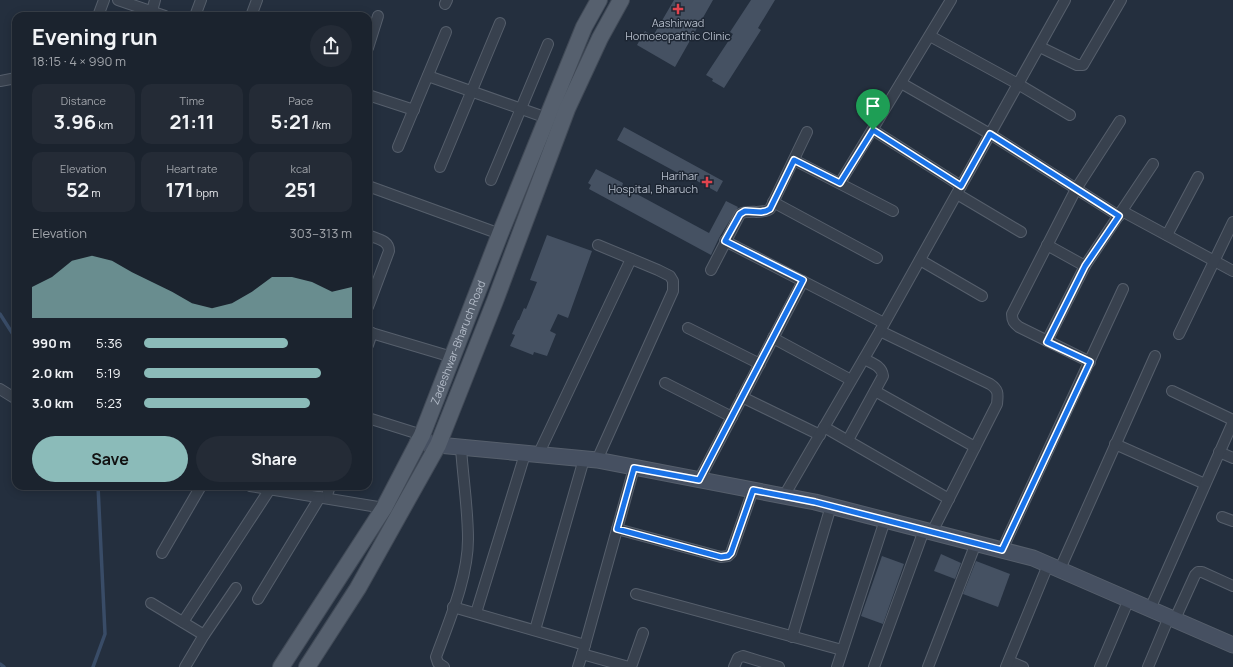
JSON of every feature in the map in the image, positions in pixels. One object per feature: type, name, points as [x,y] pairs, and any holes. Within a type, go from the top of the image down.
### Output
[{"type":"main road","name":"Zadeshwar-Bharuch Road","points":[[281,667],[384,508],[420,438],[500,234],[584,27],[599,0]]},
{"type":"main road","name":"Zadeshwar-Bharuch Road","points":[[307,667],[358,588],[438,445],[495,301],[567,109],[600,38],[621,0]]},
{"type":"main road","points":[[420,438],[438,445],[461,448],[590,460],[831,506],[1033,558],[1233,645]]},
{"type":"street","points":[[100,12],[104,0]]},
{"type":"street","points":[[118,0],[152,12],[155,0]]},
{"type":"street","points":[[196,12],[201,0]]},
{"type":"street","points":[[254,12],[257,0]]},
{"type":"street","points":[[840,183],[951,0]]},
{"type":"street","points":[[784,496],[864,359],[1065,0]]},
{"type":"street","points":[[1040,46],[1077,65],[1083,65],[1121,0]]},
{"type":"street","points":[[372,35],[378,16]]},
{"type":"street","points":[[440,166],[500,23]]},
{"type":"street","points":[[398,147],[446,32]]},
{"type":"street","points":[[930,36],[1018,84],[1070,115]]},
{"type":"street","points":[[491,180],[548,44]]},
{"type":"street","points":[[428,76],[547,118]]},
{"type":"street","points":[[0,81],[12,79]]},
{"type":"street","points":[[901,82],[990,134],[1076,189],[1121,214],[1166,235],[1233,271]]},
{"type":"street","points":[[372,96],[414,110]]},
{"type":"street","points":[[1090,362],[1018,327],[1012,320],[1012,314],[1076,189],[1120,122]]},
{"type":"street","points":[[873,130],[1021,232]]},
{"type":"street","points":[[711,270],[740,214],[745,211],[766,211],[770,209],[807,132]]},
{"type":"street","points":[[794,160],[893,211]]},
{"type":"street","points":[[1047,342],[1085,266],[1153,164]]},
{"type":"street","points":[[1166,235],[1198,177]]},
{"type":"street","points":[[372,187],[500,234]]},
{"type":"street","points":[[773,202],[877,258]]},
{"type":"street","points":[[1179,334],[1233,222]]},
{"type":"street","points":[[372,237],[386,242],[389,246],[389,251],[372,296]]},
{"type":"street","points":[[725,241],[803,280],[882,327],[996,388],[998,394],[997,404],[949,499],[928,531],[874,667]]},
{"type":"street","points":[[1047,244],[1085,266]]},
{"type":"street","points":[[535,630],[590,460],[672,291],[673,281],[670,276],[598,245]]},
{"type":"street","points":[[476,614],[531,454],[631,259]]},
{"type":"street","points":[[920,260],[982,296]]},
{"type":"street","points":[[699,480],[803,280]]},
{"type":"street","points":[[1002,550],[1123,289]]},
{"type":"street","points":[[688,328],[760,364]]},
{"type":"street","points":[[372,333],[452,357]]},
{"type":"street","points":[[773,338],[851,380]]},
{"type":"street","points":[[1023,667],[1007,664],[1115,444],[1155,356]]},
{"type":"street","points":[[848,440],[883,376],[879,367],[864,359]]},
{"type":"street","points":[[665,383],[732,417]]},
{"type":"street","points":[[0,389],[12,396]]},
{"type":"street","points":[[875,391],[975,447]]},
{"type":"street","points":[[1150,609],[1233,421],[1172,391]]},
{"type":"street","points":[[742,397],[822,431],[848,440],[949,499]]},
{"type":"street","points":[[372,420],[420,438]]},
{"type":"street","points":[[1115,444],[1205,484]]},
{"type":"street","points":[[444,667],[438,663],[436,657],[459,591],[468,540],[461,448]]},
{"type":"street","points":[[1219,452],[1233,458]]},
{"type":"street","points":[[578,667],[634,468]]},
{"type":"street","points":[[162,553],[199,490]]},
{"type":"street","points":[[183,622],[269,490]]},
{"type":"street","points":[[276,490],[384,508]]},
{"type":"street","points":[[258,599],[328,490]]},
{"type":"street","points":[[617,529],[721,557],[728,556],[731,553],[753,490]]},
{"type":"street","points":[[792,637],[831,506]]},
{"type":"street","points":[[1222,517],[1233,521]]},
{"type":"street","points":[[836,667],[885,520]]},
{"type":"street","points":[[928,667],[976,543]]},
{"type":"street","points":[[1148,667],[1172,618],[1198,572],[1202,572],[1233,586]]},
{"type":"street","points":[[185,667],[204,635],[236,588]]},
{"type":"street","points":[[636,594],[842,650]]},
{"type":"street","points":[[1100,667],[1129,600]]},
{"type":"street","points":[[151,603],[204,635]]},
{"type":"street","points":[[454,607],[535,630],[630,667],[643,633]]},
{"type":"street","points":[[734,667],[738,658],[743,656],[756,664],[779,667]]},
{"type":"building","points":[[674,0],[713,0],[675,67],[637,45],[645,31],[653,36]]},
{"type":"building","points":[[751,0],[775,0],[758,28],[761,30],[724,88],[712,81],[713,79],[706,75],[733,34],[730,32]]},
{"type":"building","points":[[624,127],[723,181],[717,192],[690,177],[689,179],[617,140]]},
{"type":"building","points":[[596,169],[623,183],[622,186],[709,233],[726,201],[738,207],[719,238],[711,255],[589,189],[591,185],[588,183]]},
{"type":"building","points":[[547,235],[592,251],[568,318],[558,314],[550,331],[556,334],[547,356],[534,352],[533,355],[510,346],[515,335],[512,334],[524,308],[526,309],[537,282],[530,280]]},
{"type":"building","points":[[941,554],[961,563],[955,579],[934,571]]},
{"type":"building","points":[[882,556],[904,564],[883,624],[861,616]]},
{"type":"building","points":[[976,561],[1010,574],[998,607],[963,594]]},
{"type":"waterway","points":[[0,314],[12,333]]},
{"type":"waterway","points":[[93,667],[105,634],[98,490]]},
{"type":"waterway","points":[[0,664],[4,667]]},
{"type":"place","name":"Aashirwad Homoeopathic Clinic","points":[[678,9]]},
{"type":"place","name":"Harihar Hospital, Bharuch","points":[[707,182]]},
{"type":"route","points":[[873,130],[961,186],[990,134],[1119,216],[1085,266],[1047,342],[1090,362],[1002,550],[815,502],[753,490],[731,553],[728,556],[721,557],[617,529],[634,468],[699,480],[803,280],[725,241],[740,214],[745,211],[761,212],[770,209],[794,160],[840,183],[873,130]]}]
